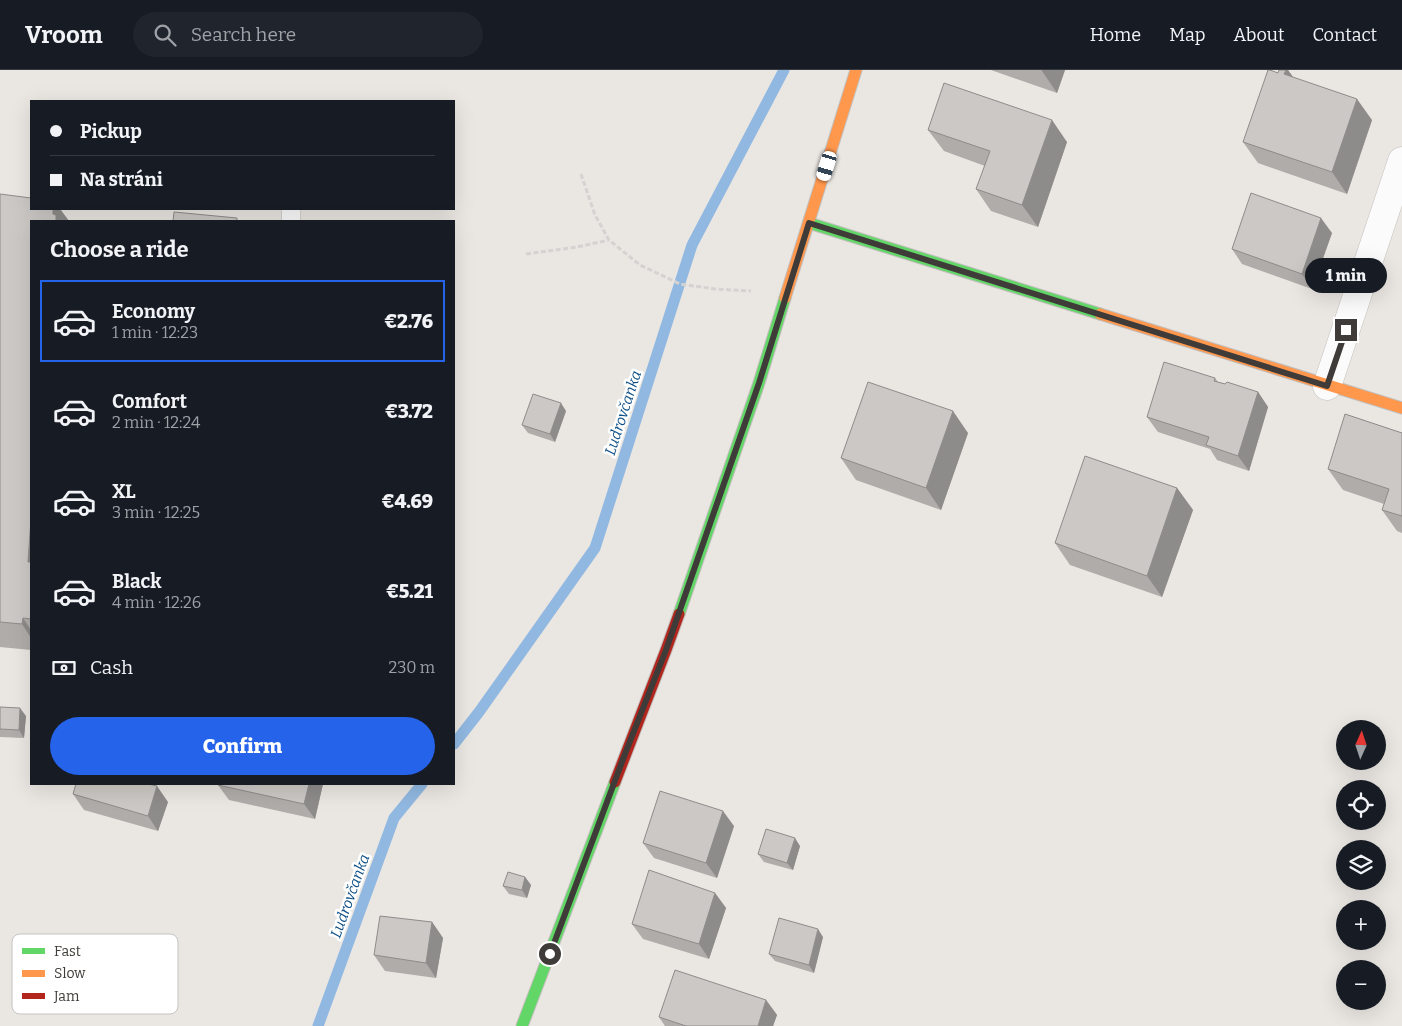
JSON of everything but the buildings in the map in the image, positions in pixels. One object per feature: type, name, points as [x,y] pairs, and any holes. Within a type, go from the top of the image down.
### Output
[{"type":"street","points":[[522,1026],[666,650],[759,383],[856,70]]},
{"type":"street","points":[[1327,386],[1402,161]]},
{"type":"street","points":[[809,223],[1402,408]]},
{"type":"path","points":[[581,174],[595,215],[609,240],[640,265],[680,284],[787,293]]},
{"type":"path","points":[[526,254],[577,247],[609,240]]},
{"type":"waterway","name":"Ludrovčanka","points":[[455,743],[479,712],[595,548],[692,245],[784,70]]},
{"type":"waterway","name":"Ludrovčanka","points":[[318,1026],[394,818],[421,785]]},
{"type":"traffic: fast","points":[[809,223],[1100,314]]},
{"type":"traffic: fast","points":[[679,614],[759,383],[785,298]]},
{"type":"traffic: fast","points":[[522,1026],[615,782]]},
{"type":"traffic: slow","points":[[785,298],[856,70]]},
{"type":"traffic: slow","points":[[1100,314],[1402,408]]},
{"type":"traffic: jam","points":[[615,782],[679,614]]},
{"type":"route","points":[[550,954],[666,650],[759,383],[809,223],[1327,386],[1346,330]]}]
